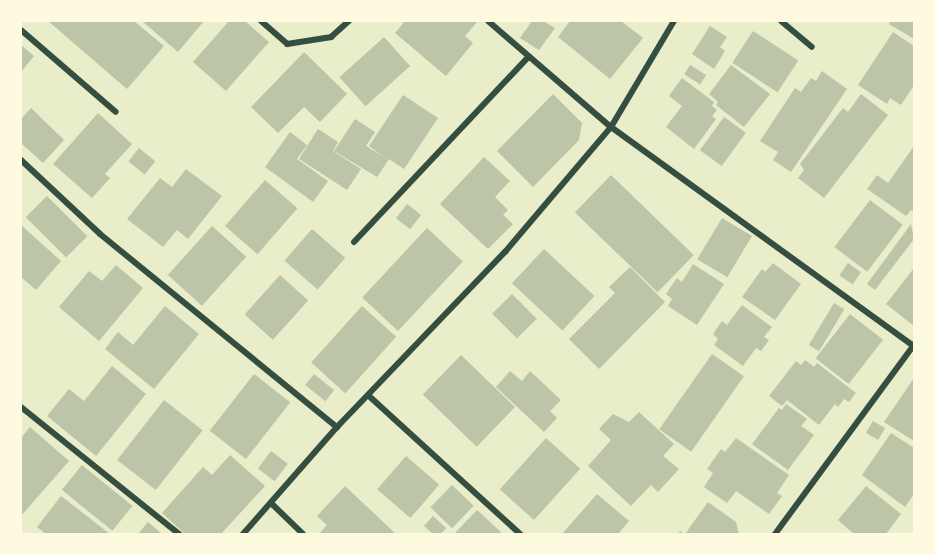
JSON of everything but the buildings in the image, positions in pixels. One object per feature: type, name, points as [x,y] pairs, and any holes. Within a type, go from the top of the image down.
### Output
[{"type":"street","points":[[261,21],[286,44],[331,37],[349,21]]},
{"type":"street","points":[[488,21],[611,127],[914,346],[775,534]]},
{"type":"street","points":[[243,534],[272,504],[337,427],[505,252],[611,127],[674,21]]},
{"type":"street","points":[[781,21],[812,47]]},
{"type":"street","points":[[21,30],[116,112]]},
{"type":"street","points":[[354,242],[529,56]]},
{"type":"street","points":[[21,160],[100,234],[337,427]]},
{"type":"street","points":[[369,396],[520,534]]},
{"type":"street","points":[[21,407],[179,534]]},
{"type":"street","points":[[272,504],[303,534]]}]
